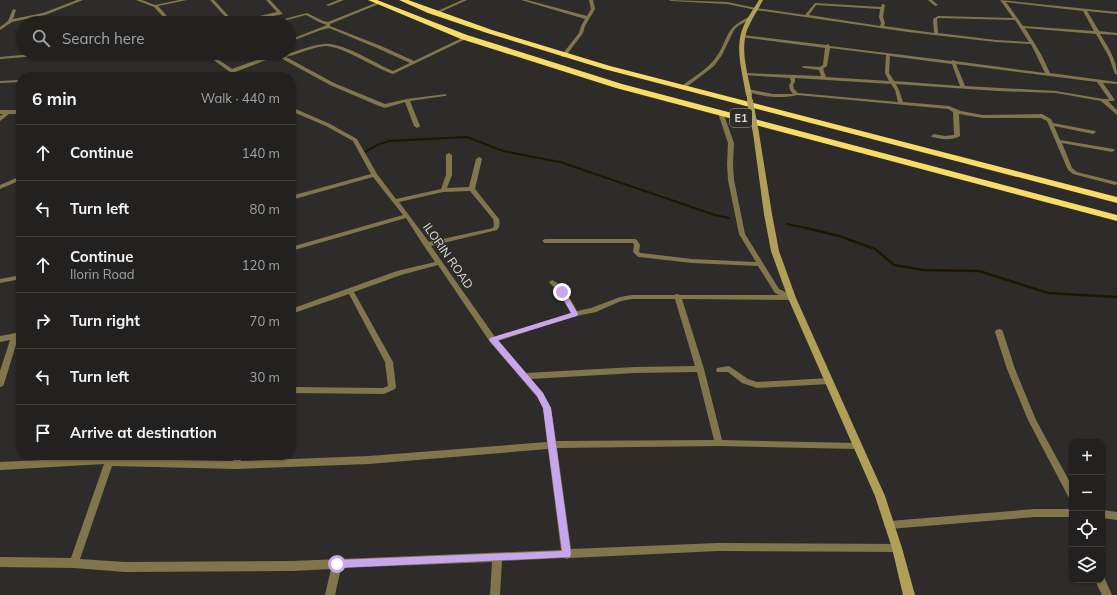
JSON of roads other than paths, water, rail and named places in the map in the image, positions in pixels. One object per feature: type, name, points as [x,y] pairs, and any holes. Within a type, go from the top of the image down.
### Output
[{"type":"highway","name":"E1","points":[[402,0],[472,27],[563,56],[1117,200]]},
{"type":"highway","name":"E1","points":[[375,2],[466,38],[619,86],[1117,218]]},
{"type":"highway","points":[[398,11],[433,12]]},
{"type":"main road","points":[[761,0],[750,18],[743,36],[742,48],[744,74],[749,92],[775,251],[792,298],[880,496],[897,548],[909,595]]},
{"type":"street","points":[[34,16],[44,14],[80,0]]},
{"type":"street","points":[[138,0],[154,6],[164,16]]},
{"type":"street","points":[[154,6],[185,0]]},
{"type":"street","points":[[212,0],[227,16]]},
{"type":"street","points":[[268,0],[282,16]]},
{"type":"street","points":[[328,5],[342,0]]},
{"type":"street","points":[[433,12],[465,0]]},
{"type":"street","points":[[523,0],[588,18]]},
{"type":"street","points":[[563,56],[581,33],[593,9],[590,4],[591,0]]},
{"type":"street","points":[[671,0],[727,3],[756,9],[881,27],[976,39],[1032,43]]},
{"type":"street","points":[[930,0],[936,5]]},
{"type":"street","points":[[1003,1],[1117,13]]},
{"type":"street","points":[[1003,1],[1042,57],[1048,74]]},
{"type":"street","points":[[296,39],[375,2]]},
{"type":"street","points":[[806,16],[815,4],[883,6],[881,17],[883,23],[881,27]]},
{"type":"street","points":[[1084,9],[1111,57],[1117,74]]},
{"type":"street","points":[[10,21],[14,10]]},
{"type":"street","points":[[266,16],[280,13]]},
{"type":"street","points":[[296,17],[307,14],[327,25],[414,63]]},
{"type":"street","points":[[936,33],[935,19],[938,16],[1016,19]]},
{"type":"street","points":[[682,88],[712,65],[720,55],[733,29],[738,23],[750,18]]},
{"type":"street","points":[[0,29],[10,21],[16,20]]},
{"type":"street","points":[[1022,27],[1117,34]]},
{"type":"street","points":[[743,36],[1117,83]]},
{"type":"street","points":[[296,51],[325,45],[365,59],[393,73],[466,38]]},
{"type":"street","points":[[821,69],[825,66],[828,46]]},
{"type":"street","points":[[888,54],[887,73],[896,90],[901,104]]},
{"type":"street","points":[[0,58],[16,56]]},
{"type":"street","points":[[1111,57],[1117,58]]},
{"type":"street","points":[[216,60],[232,71],[264,60]]},
{"type":"street","points":[[287,60],[332,84],[381,105],[391,105],[407,100],[444,96]]},
{"type":"street","points":[[953,62],[963,88]]},
{"type":"street","points":[[804,67],[821,69]]},
{"type":"street","points":[[821,69],[824,78],[822,78]]},
{"type":"street","points":[[744,74],[891,82],[963,88],[1056,92],[1103,100],[1113,100],[1099,81]]},
{"type":"street","points":[[792,77],[792,90],[797,94]]},
{"type":"street","points":[[0,82],[16,81]]},
{"type":"street","points":[[749,92],[790,97],[797,94],[949,108],[956,111],[990,117],[1042,116],[1049,120],[1070,169],[1075,173],[1115,183]]},
{"type":"street","points":[[407,100],[417,126]]},
{"type":"street","points":[[1103,100],[1117,113]]},
{"type":"street","name":"ILORIN ROAD","points":[[296,111],[328,125],[355,140],[374,175],[407,216],[493,340],[540,395],[547,408],[567,554]]},
{"type":"street","points":[[934,136],[945,138],[957,136],[956,111]]},
{"type":"street","points":[[0,112],[16,112]]},
{"type":"street","points":[[0,119],[8,112]]},
{"type":"street","points":[[721,113],[731,143],[731,180],[742,234],[777,290],[792,298]]},
{"type":"street","points":[[1051,124],[1093,132]]},
{"type":"street","points":[[1059,141],[1112,150]]},
{"type":"street","points":[[443,190],[448,175],[449,155]]},
{"type":"street","points":[[472,189],[479,159]]},
{"type":"street","points":[[296,197],[374,175]]},
{"type":"street","points":[[0,187],[16,180]]},
{"type":"street","points":[[395,201],[443,190],[472,189]]},
{"type":"street","points":[[426,245],[495,228],[497,226],[496,219],[472,189]]},
{"type":"street","points":[[296,248],[407,216]]},
{"type":"street","points":[[545,241],[634,241],[637,245],[636,252],[639,255],[692,261],[761,264]]},
{"type":"street","points":[[296,310],[399,273],[438,262]]},
{"type":"street","points":[[0,282],[16,278]]},
{"type":"street","points":[[552,282],[562,292],[574,314]]},
{"type":"street","points":[[296,390],[384,391],[392,387],[389,362],[350,290]]},
{"type":"street","points":[[493,340],[574,314],[593,310],[620,299],[632,296],[792,298]]},
{"type":"street","points":[[677,296],[700,369],[719,444]]},
{"type":"street","points":[[999,332],[1011,369],[1032,420],[1069,489]]},
{"type":"street","points":[[0,339],[16,337]]},
{"type":"street","points":[[0,384],[16,342]]},
{"type":"street","points":[[524,376],[635,370],[700,369]]},
{"type":"street","points":[[720,370],[729,369],[745,381],[756,385],[828,381]]},
{"type":"street","points":[[131,460],[236,465],[369,460],[553,446],[719,444],[857,446]]},
{"type":"street","points":[[0,466],[94,460]]},
{"type":"street","points":[[74,563],[110,460]]},
{"type":"street","points":[[236,465],[238,460]]},
{"type":"street","points":[[889,525],[1035,513],[1069,515]]},
{"type":"street","points":[[1105,514],[1117,516]]},
{"type":"street","points":[[0,562],[74,563],[125,567],[292,566],[718,547],[897,548]]},
{"type":"street","points":[[495,595],[497,557]]},
{"type":"street","points":[[330,595],[337,564]]},
{"type":"street","points":[[1101,583],[1106,595]]},
{"type":"waterway","points":[[365,152],[377,145],[389,141],[467,137],[503,151],[560,162],[715,215],[729,218]]},
{"type":"waterway","points":[[787,224],[810,229]]},
{"type":"waterway","points":[[806,228],[839,236],[875,249],[894,265],[923,270],[979,271],[1048,293],[1117,297]]}]
